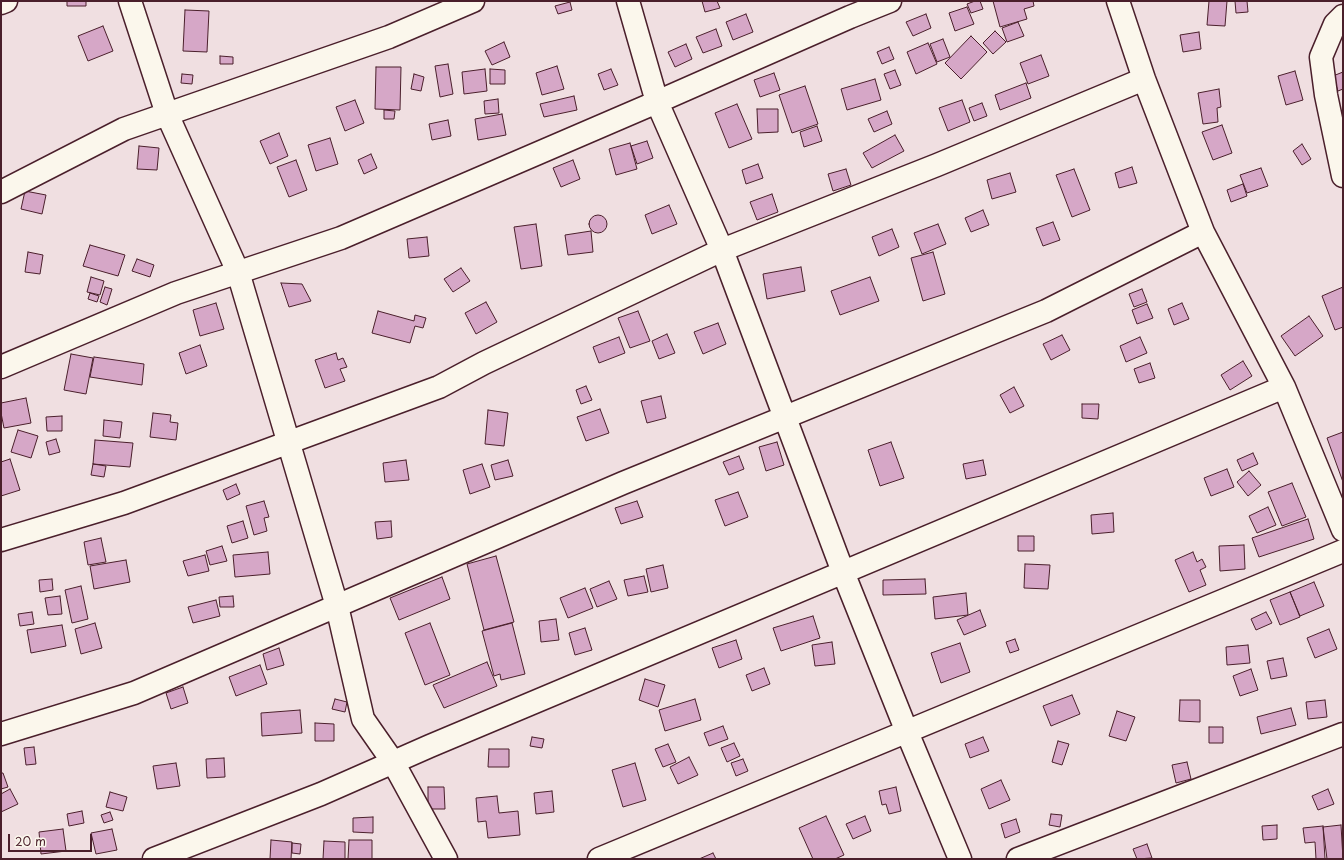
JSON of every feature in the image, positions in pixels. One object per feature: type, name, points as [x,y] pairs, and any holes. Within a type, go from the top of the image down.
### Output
[{"type":"street","points":[[1,3],[6,1]]},
{"type":"street","points":[[130,1],[168,114],[238,272],[337,606],[363,719],[393,762],[446,859]]},
{"type":"street","points":[[1,192],[124,129],[389,37],[473,1]]},
{"type":"street","points":[[628,1],[657,102],[722,250],[843,572],[960,859]]},
{"type":"street","points":[[1,367],[176,293],[341,238],[890,1]]},
{"type":"street","points":[[1118,1],[1144,79],[1203,232],[1284,387],[1343,530]]},
{"type":"street","points":[[1343,16],[1335,24],[1321,57],[1326,95],[1343,176]]},
{"type":"street","points":[[1,540],[124,504],[439,386],[722,250],[937,165],[1144,79]]},
{"type":"street","points":[[1,734],[134,693],[623,483],[1046,311],[1203,232]]},
{"type":"street","points":[[154,859],[321,794],[393,762],[1284,387]]},
{"type":"street","points":[[599,859],[1343,551]]},
{"type":"street","points":[[1018,859],[1343,734]]},
{"type":"building","points":[[67,1],[86,1],[86,6],[67,6]]},
{"type":"building","points":[[702,1],[717,1],[720,8],[705,12]]},
{"type":"building","points":[[980,1],[983,9],[971,13],[967,4]]},
{"type":"building","points":[[993,1],[1033,1],[1034,6],[1024,9],[1027,19],[1000,27]]},
{"type":"building","points":[[1209,1],[1227,1],[1225,26],[1207,25]]},
{"type":"building","points":[[1235,1],[1247,1],[1248,12],[1236,13]]},
{"type":"building","points":[[570,2],[572,10],[558,14],[555,6]]},
{"type":"building","points":[[967,7],[974,24],[955,31],[949,13]]},
{"type":"building","points":[[185,10],[209,11],[207,52],[183,51]]},
{"type":"building","points":[[746,14],[753,32],[733,40],[726,22]]},
{"type":"building","points":[[926,14],[931,28],[913,36],[906,22]]},
{"type":"building","points":[[1018,22],[1024,36],[1007,42],[1002,28]]},
{"type":"building","points":[[103,26],[113,51],[88,61],[78,36]]},
{"type":"building","points":[[716,29],[722,46],[703,53],[696,37]]},
{"type":"building","points":[[995,31],[1006,42],[993,54],[983,43]]},
{"type":"building","points":[[1199,32],[1201,49],[1183,52],[1180,35]]},
{"type":"building","points":[[971,36],[987,52],[961,79],[945,63]]},
{"type":"building","points":[[943,39],[950,57],[937,62],[930,44]]},
{"type":"building","points":[[504,42],[510,57],[492,65],[485,51]]},
{"type":"building","points":[[928,43],[937,64],[916,74],[907,52]]},
{"type":"building","points":[[686,44],[692,59],[675,67],[668,52]]},
{"type":"building","points":[[889,47],[894,59],[882,64],[877,52]]},
{"type":"building","points":[[1041,55],[1049,76],[1028,84],[1020,63]]},
{"type":"building","points":[[220,56],[233,57],[233,64],[220,64]]},
{"type":"building","points":[[448,64],[453,94],[440,97],[435,66]]},
{"type":"building","points":[[557,66],[564,89],[542,95],[536,73]]},
{"type":"building","points":[[376,67],[401,67],[400,110],[375,109]]},
{"type":"building","points":[[485,69],[487,91],[464,94],[462,72]]},
{"type":"building","points":[[490,69],[505,70],[505,84],[490,84]]},
{"type":"building","points":[[611,69],[618,85],[604,90],[598,74]]},
{"type":"building","points":[[895,70],[901,85],[890,89],[884,74]]},
{"type":"building","points":[[1295,71],[1303,100],[1286,105],[1278,76]]},
{"type":"building","points":[[1343,72],[1343,89],[1338,91],[1333,76]]},
{"type":"building","points":[[774,73],[780,90],[760,97],[754,80]]},
{"type":"building","points":[[182,74],[193,75],[192,84],[181,83]]},
{"type":"building","points":[[414,74],[424,77],[421,91],[411,89]]},
{"type":"building","points":[[875,79],[881,100],[847,110],[841,89]]},
{"type":"building","points":[[1026,83],[1031,98],[1000,110],[995,95]]},
{"type":"building","points":[[805,86],[818,124],[792,133],[779,95]]},
{"type":"building","points":[[1219,89],[1221,107],[1217,108],[1218,122],[1203,124],[1198,93]]},
{"type":"building","points":[[574,96],[577,110],[544,117],[540,104]]},
{"type":"building","points":[[498,99],[499,113],[485,114],[484,101]]},
{"type":"building","points":[[355,100],[364,123],[345,131],[336,107]]},
{"type":"building","points":[[962,100],[970,122],[948,131],[939,108]]},
{"type":"building","points":[[982,103],[987,116],[974,121],[969,108]]},
{"type":"building","points":[[737,104],[752,139],[729,148],[715,113]]},
{"type":"building","points":[[757,109],[778,109],[778,132],[758,133]]},
{"type":"building","points":[[384,110],[395,111],[394,119],[384,119]]},
{"type":"building","points":[[887,111],[892,124],[874,132],[868,119]]},
{"type":"building","points":[[502,114],[506,135],[478,140],[475,119]]},
{"type":"building","points":[[448,120],[451,136],[432,140],[429,124]]},
{"type":"building","points":[[1222,125],[1232,153],[1213,160],[1202,132]]},
{"type":"building","points":[[817,126],[822,141],[804,147],[800,132]]},
{"type":"building","points":[[279,133],[288,156],[270,164],[260,141]]},
{"type":"building","points":[[895,135],[904,151],[872,168],[863,153]]},
{"type":"building","points":[[330,138],[338,164],[316,171],[308,145]]},
{"type":"building","points":[[647,141],[653,158],[637,164],[631,146]]},
{"type":"building","points":[[630,143],[637,169],[616,175],[609,149]]},
{"type":"building","points":[[1302,144],[1311,159],[1302,165],[1293,151]]},
{"type":"building","points":[[139,146],[159,148],[157,170],[137,169]]},
{"type":"building","points":[[371,154],[377,168],[364,174],[358,160]]},
{"type":"building","points":[[296,160],[307,190],[289,197],[277,167]]},
{"type":"building","points":[[573,160],[580,179],[561,187],[553,168]]},
{"type":"building","points":[[758,164],[763,178],[746,184],[742,170]]},
{"type":"building","points":[[1132,167],[1137,183],[1119,188],[1115,173]]},
{"type":"building","points":[[1261,168],[1268,186],[1247,193],[1240,175]]},
{"type":"building","points":[[846,169],[851,185],[833,191],[828,174]]},
{"type":"building","points":[[1074,169],[1090,210],[1072,217],[1056,175]]},
{"type":"building","points":[[1010,173],[1016,192],[992,199],[987,180]]},
{"type":"building","points":[[1243,184],[1247,196],[1231,202],[1227,190]]},
{"type":"building","points":[[25,191],[46,195],[42,214],[21,209]]},
{"type":"building","points":[[772,194],[778,212],[757,220],[750,202]]},
{"type":"building","points":[[669,205],[677,224],[652,234],[645,215]]},
{"type":"building","points":[[983,210],[989,225],[971,232],[965,218]]},
{"type":"building","points":[[594,215],[602,215],[607,220],[605,231],[602,233],[594,233],[589,228],[589,220]]},
{"type":"building","points":[[1053,222],[1060,240],[1043,246],[1036,228]]},
{"type":"building","points":[[536,224],[542,266],[521,269],[514,227]]},
{"type":"building","points":[[938,224],[946,244],[922,254],[914,233]]},
{"type":"building","points":[[892,229],[899,247],[879,256],[872,237]]},
{"type":"building","points":[[591,231],[593,252],[568,255],[565,235]]},
{"type":"building","points":[[427,237],[429,256],[409,258],[407,239]]},
{"type":"building","points":[[90,245],[125,255],[118,276],[83,266]]},
{"type":"building","points":[[28,252],[43,255],[40,274],[25,272]]},
{"type":"building","points":[[933,252],[945,294],[923,301],[911,258]]},
{"type":"building","points":[[137,259],[154,265],[150,277],[132,271]]},
{"type":"building","points":[[801,267],[805,291],[767,299],[763,274]]},
{"type":"building","points":[[461,268],[470,281],[453,292],[444,279]]},
{"type":"building","points":[[91,277],[104,281],[100,295],[87,292]]},
{"type":"building","points":[[870,277],[879,301],[840,315],[831,291]]},
{"type":"building","points":[[281,283],[302,284],[311,301],[289,307]]},
{"type":"building","points":[[105,287],[112,289],[107,305],[100,302]]},
{"type":"building","points":[[1343,287],[1343,327],[1335,330],[1322,296]]},
{"type":"building","points":[[1142,289],[1147,302],[1134,307],[1129,294]]},
{"type":"building","points":[[90,293],[99,296],[97,302],[88,299]]},
{"type":"building","points":[[486,302],[497,322],[476,334],[465,313]]},
{"type":"building","points":[[216,303],[224,329],[200,336],[193,310]]},
{"type":"building","points":[[1182,303],[1189,319],[1174,325],[1168,309]]},
{"type":"building","points":[[1147,304],[1153,318],[1137,324],[1132,310]]},
{"type":"building","points":[[378,311],[414,321],[415,315],[426,318],[423,328],[415,326],[410,343],[372,333]]},
{"type":"building","points":[[638,311],[650,341],[630,348],[618,318]]},
{"type":"building","points":[[1309,316],[1323,336],[1295,356],[1281,336]]},
{"type":"building","points":[[718,323],[726,344],[703,354],[694,332]]},
{"type":"building","points":[[667,334],[675,353],[659,359],[652,341]]},
{"type":"building","points":[[1062,335],[1070,350],[1051,360],[1043,344]]},
{"type":"building","points":[[619,337],[625,353],[599,363],[593,347]]},
{"type":"building","points":[[1140,337],[1147,353],[1126,362],[1120,346]]},
{"type":"building","points":[[200,345],[207,366],[186,374],[179,353]]},
{"type":"building","points":[[336,353],[338,360],[343,358],[347,367],[340,369],[345,381],[325,388],[315,360]]},
{"type":"building","points":[[71,354],[93,358],[86,394],[64,390]]},
{"type":"building","points":[[94,357],[144,364],[142,385],[90,377]]},
{"type":"building","points":[[1243,361],[1252,376],[1230,390],[1221,375]]},
{"type":"building","points":[[1150,363],[1155,378],[1139,383],[1134,369]]},
{"type":"building","points":[[586,386],[592,400],[581,404],[576,390]]},
{"type":"building","points":[[1014,387],[1024,406],[1010,413],[1000,395]]},
{"type":"building","points":[[661,396],[666,418],[647,423],[641,401]]},
{"type":"building","points":[[26,398],[31,423],[4,428],[1,403]]},
{"type":"building","points":[[1082,404],[1099,404],[1098,419],[1082,418]]},
{"type":"building","points":[[600,409],[609,433],[586,441],[577,417]]},
{"type":"building","points":[[488,410],[508,413],[504,446],[485,444]]},
{"type":"building","points":[[153,413],[171,415],[170,422],[178,423],[176,440],[150,437]]},
{"type":"building","points":[[62,416],[62,431],[47,431],[46,417]]},
{"type":"building","points":[[104,420],[122,422],[120,438],[103,436]]},
{"type":"building","points":[[18,430],[38,436],[31,458],[11,452]]},
{"type":"building","points":[[1343,432],[1343,482],[1327,438]]},
{"type":"building","points":[[56,439],[60,452],[49,455],[46,442]]},
{"type":"building","points":[[95,440],[133,443],[130,467],[93,464]]},
{"type":"building","points":[[777,442],[784,465],[766,471],[759,447]]},
{"type":"building","points":[[891,442],[904,478],[880,486],[868,450]]},
{"type":"building","points":[[1253,453],[1258,464],[1242,471],[1237,460]]},
{"type":"building","points":[[739,456],[744,469],[729,475],[723,462]]},
{"type":"building","points":[[10,459],[20,490],[1,496],[1,462]]},
{"type":"building","points":[[406,460],[409,480],[385,482],[383,463]]},
{"type":"building","points":[[508,460],[513,476],[495,480],[491,465]]},
{"type":"building","points":[[983,460],[986,475],[966,479],[963,464]]},
{"type":"building","points":[[93,464],[106,466],[104,477],[91,475]]},
{"type":"building","points":[[482,464],[490,487],[470,494],[463,470]]},
{"type":"building","points":[[1227,469],[1234,487],[1211,496],[1204,478]]},
{"type":"building","points":[[1249,471],[1261,485],[1248,496],[1237,482]]},
{"type":"building","points":[[1292,483],[1306,517],[1282,526],[1268,492]]},
{"type":"building","points":[[236,484],[240,494],[227,500],[223,490]]},
{"type":"building","points":[[738,492],[748,517],[725,526],[715,500]]},
{"type":"building","points":[[264,501],[269,517],[264,518],[267,531],[254,535],[246,506]]},
{"type":"building","points":[[637,501],[643,517],[621,524],[615,508]]},
{"type":"building","points":[[1268,507],[1276,525],[1257,533],[1249,516]]},
{"type":"building","points":[[1113,513],[1114,532],[1092,534],[1091,515]]},
{"type":"building","points":[[1308,519],[1314,539],[1259,557],[1252,538]]},
{"type":"building","points":[[243,521],[248,538],[232,543],[227,526]]},
{"type":"building","points":[[391,521],[392,537],[377,539],[375,522]]},
{"type":"building","points":[[1018,536],[1034,536],[1034,551],[1018,551]]},
{"type":"building","points":[[101,538],[106,562],[88,565],[84,542]]},
{"type":"building","points":[[1244,545],[1245,569],[1220,571],[1219,546]]},
{"type":"building","points":[[222,546],[227,561],[210,565],[206,551]]},
{"type":"building","points":[[268,552],[270,574],[235,577],[233,555]]},
{"type":"building","points":[[1193,552],[1197,562],[1202,559],[1206,567],[1200,570],[1206,585],[1189,592],[1175,560]]},
{"type":"building","points":[[205,555],[209,571],[188,576],[183,561]]},
{"type":"building","points":[[496,556],[514,622],[484,630],[467,564]]},
{"type":"building","points":[[126,560],[130,582],[94,589],[90,566]]},
{"type":"building","points":[[1025,564],[1050,565],[1048,589],[1024,588]]},
{"type":"building","points":[[663,565],[668,588],[651,592],[646,569]]},
{"type":"building","points":[[644,576],[648,592],[628,596],[624,580]]},
{"type":"building","points":[[442,577],[450,599],[399,620],[390,598]]},
{"type":"building","points":[[52,579],[53,590],[40,592],[39,580]]},
{"type":"building","points":[[925,579],[926,594],[883,595],[883,580]]},
{"type":"building","points":[[609,581],[617,599],[597,607],[590,589]]},
{"type":"building","points":[[1314,582],[1324,606],[1300,616],[1290,592]]},
{"type":"building","points":[[81,586],[88,619],[72,623],[65,590]]},
{"type":"building","points":[[585,588],[593,608],[568,618],[560,598]]},
{"type":"building","points":[[1290,592],[1300,617],[1280,625],[1270,600]]},
{"type":"building","points":[[966,593],[968,615],[935,619],[933,597]]},
{"type":"building","points":[[60,596],[62,614],[48,615],[45,598]]},
{"type":"building","points":[[233,596],[234,607],[220,607],[219,597]]},
{"type":"building","points":[[216,600],[220,616],[193,623],[188,607]]},
{"type":"building","points":[[980,610],[986,626],[964,635],[957,620]]},
{"type":"building","points":[[32,612],[34,624],[20,626],[18,614]]},
{"type":"building","points":[[1266,612],[1272,623],[1256,630],[1251,619]]},
{"type":"building","points":[[813,616],[820,638],[781,651],[773,628]]},
{"type":"building","points":[[556,619],[559,640],[541,642],[539,621]]},
{"type":"building","points":[[95,623],[102,648],[81,654],[75,629]]},
{"type":"building","points":[[430,623],[450,675],[425,685],[405,633]]},
{"type":"building","points":[[512,623],[525,674],[501,680],[500,674],[494,676],[482,631]]},
{"type":"building","points":[[62,625],[66,646],[31,653],[27,630]]},
{"type":"building","points":[[585,628],[592,650],[575,655],[569,633]]},
{"type":"building","points":[[1329,629],[1337,649],[1315,658],[1307,638]]},
{"type":"building","points":[[1015,639],[1019,650],[1010,653],[1006,642]]},
{"type":"building","points":[[736,640],[742,659],[719,668],[712,648]]},
{"type":"building","points":[[832,642],[835,664],[815,666],[812,645]]},
{"type":"building","points":[[960,643],[970,672],[941,683],[931,653]]},
{"type":"building","points":[[1248,645],[1250,663],[1227,665],[1226,647]]},
{"type":"building","points":[[279,648],[284,665],[267,670],[263,654]]},
{"type":"building","points":[[1283,658],[1287,676],[1271,679],[1267,661]]},
{"type":"building","points":[[487,662],[497,686],[444,708],[433,685]]},
{"type":"building","points":[[260,665],[267,684],[236,696],[229,677]]},
{"type":"building","points":[[764,668],[770,684],[752,691],[746,675]]},
{"type":"building","points":[[1251,669],[1258,690],[1240,696],[1233,676]]},
{"type":"building","points":[[645,679],[665,685],[658,707],[639,700]]},
{"type":"building","points":[[183,687],[188,703],[171,709],[166,693]]},
{"type":"building","points":[[1072,695],[1080,714],[1051,726],[1043,706]]},
{"type":"building","points":[[335,699],[347,702],[345,712],[332,709]]},
{"type":"building","points":[[695,699],[701,720],[665,731],[659,710]]},
{"type":"building","points":[[1180,700],[1200,700],[1200,722],[1179,721]]},
{"type":"building","points":[[1325,700],[1327,717],[1308,719],[1306,702]]},
{"type":"building","points":[[1291,708],[1296,725],[1261,734],[1257,717]]},
{"type":"building","points":[[300,710],[302,733],[262,736],[261,713]]},
{"type":"building","points":[[1117,711],[1135,717],[1126,741],[1109,736]]},
{"type":"building","points":[[315,723],[334,724],[334,741],[315,741]]},
{"type":"building","points":[[723,726],[728,739],[709,746],[704,733]]},
{"type":"building","points":[[1209,727],[1223,727],[1223,743],[1209,743]]},
{"type":"building","points":[[532,737],[544,739],[542,748],[530,746]]},
{"type":"building","points":[[983,737],[989,751],[970,758],[965,744]]},
{"type":"building","points":[[1058,741],[1069,744],[1062,765],[1052,762]]},
{"type":"building","points":[[734,743],[740,756],[727,762],[721,748]]},
{"type":"building","points":[[668,744],[676,762],[663,767],[655,749]]},
{"type":"building","points":[[34,747],[36,764],[26,765],[24,748]]},
{"type":"building","points":[[489,749],[509,749],[509,767],[488,767]]},
{"type":"building","points":[[689,757],[698,775],[678,784],[670,767]]},
{"type":"building","points":[[224,758],[225,777],[207,778],[206,759]]},
{"type":"building","points":[[743,759],[748,771],[736,776],[731,763]]},
{"type":"building","points":[[1187,762],[1191,779],[1176,783],[1172,765]]},
{"type":"building","points":[[176,763],[180,786],[157,789],[153,766]]},
{"type":"building","points":[[635,763],[646,800],[623,807],[612,770]]},
{"type":"building","points":[[1,773],[3,773],[8,787],[1,789]]},
{"type":"building","points":[[1001,780],[1010,800],[989,809],[981,789]]},
{"type":"building","points":[[428,787],[444,787],[445,809],[428,809]]},
{"type":"building","points":[[896,787],[901,811],[889,814],[886,804],[882,805],[879,791]]},
{"type":"building","points":[[10,789],[18,804],[1,812],[1,794]]},
{"type":"building","points":[[1328,789],[1334,804],[1318,810],[1312,796]]},
{"type":"building","points":[[552,791],[554,812],[536,814],[534,793]]},
{"type":"building","points":[[110,792],[127,797],[123,811],[106,807]]},
{"type":"building","points":[[497,796],[499,813],[518,811],[520,835],[488,838],[486,821],[478,822],[476,798]]},
{"type":"building","points":[[82,811],[84,823],[69,826],[67,814]]},
{"type":"building","points":[[110,812],[113,820],[104,823],[101,815]]},
{"type":"building","points":[[1051,814],[1062,815],[1060,827],[1049,825]]},
{"type":"building","points":[[826,816],[844,855],[835,859],[813,859],[799,828]]},
{"type":"building","points":[[865,816],[871,831],[853,839],[846,824]]},
{"type":"building","points":[[373,817],[373,833],[353,832],[353,818]]},
{"type":"building","points":[[1016,819],[1020,832],[1005,838],[1001,824]]},
{"type":"building","points":[[1277,825],[1277,839],[1263,840],[1262,826]]},
{"type":"building","points":[[1341,825],[1343,859],[1327,859],[1323,827]]},
{"type":"building","points":[[1323,826],[1325,859],[1316,859],[1315,842],[1305,843],[1303,828]]},
{"type":"building","points":[[63,829],[66,851],[41,854],[39,832]]},
{"type":"building","points":[[112,829],[117,850],[96,854],[91,833]]},
{"type":"building","points":[[271,840],[292,842],[291,859],[270,859]]},
{"type":"building","points":[[349,840],[372,840],[372,859],[348,859]]},
{"type":"building","points":[[324,841],[345,842],[345,859],[323,859]]},
{"type":"building","points":[[292,843],[301,844],[300,854],[292,853]]},
{"type":"building","points":[[1147,844],[1152,858],[1137,859],[1133,849]]},
{"type":"building","points":[[713,853],[716,859],[699,859]]}]
